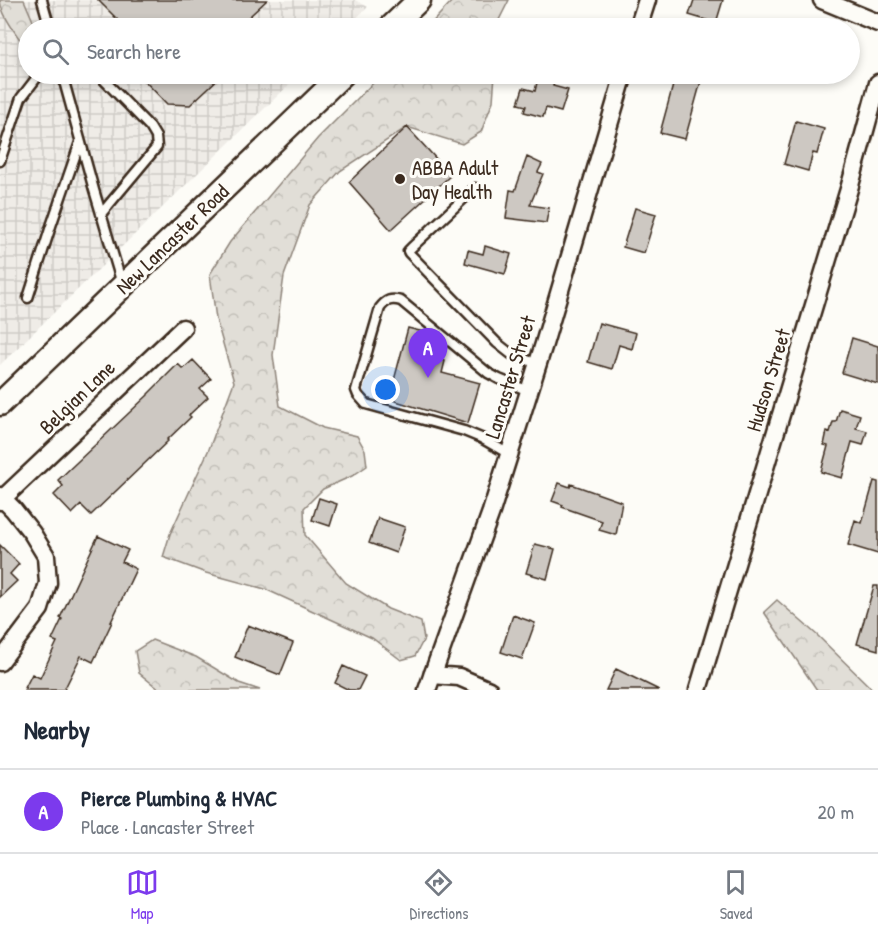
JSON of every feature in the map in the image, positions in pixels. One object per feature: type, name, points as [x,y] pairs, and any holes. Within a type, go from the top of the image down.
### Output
[{"type":"main road","points":[[400,18],[419,0]]},
{"type":"main road","name":"New Lancaster Road","points":[[0,404],[333,84]]},
{"type":"street","points":[[641,18],[647,0]]},
{"type":"street","points":[[822,0],[878,22]]},
{"type":"street","name":"Hudson Street","points":[[698,690],[849,189],[878,83]]},
{"type":"street","name":"Lancaster Street","points":[[429,682],[491,512],[538,364],[621,84]]},
{"type":"street","name":"Belgian Lane","points":[[1,499],[183,328]]},
{"type":"street","points":[[0,662],[40,609],[48,584],[46,556],[32,533],[13,509],[1,499]]},
{"type":"street","points":[[429,682],[459,677],[489,690]]},
{"type":"lane","points":[[42,0],[47,18]]},
{"type":"lane","points":[[0,161],[21,98],[31,84]]},
{"type":"lane","points":[[65,84],[123,286]]},
{"type":"lane","points":[[101,214],[157,147],[156,137],[150,127],[108,84]]},
{"type":"lane","points":[[28,298],[81,141]]},
{"type":"lane","points":[[476,188],[411,248],[408,251],[409,254],[497,343],[511,354],[538,364]]},
{"type":"lane","points":[[509,454],[464,431],[366,404],[361,400],[356,390],[380,308],[388,300],[401,301],[488,373],[529,391]]},
{"type":"shaded area","points":[[0,0],[355,0],[368,7],[356,18],[18,18],[18,84],[290,84],[0,365]]},
{"type":"green space","points":[[0,0],[24,0],[32,18],[18,18],[18,37],[7,20]]},
{"type":"green space","points":[[453,0],[509,0],[500,18],[436,18]]},
{"type":"green space","points":[[372,84],[494,84],[493,101],[481,132],[462,144],[407,127],[340,171],[310,205],[284,276],[273,355],[280,406],[323,428],[357,436],[365,450],[367,466],[352,476],[323,489],[304,508],[305,535],[346,583],[388,609],[421,622],[424,639],[415,656],[401,660],[372,638],[265,589],[206,573],[163,557],[170,534],[209,449],[234,382],[216,319],[210,274],[230,242],[318,138]]},
{"type":"green space","points":[[777,600],[817,635],[873,690],[817,690],[764,612]]},
{"type":"green space","points":[[152,640],[196,657],[239,683],[260,690],[160,690],[139,673],[135,651]]},
{"type":"building","points":[[98,0],[267,0],[248,18],[116,18]]},
{"type":"building","points":[[694,0],[723,0],[718,18],[699,18],[689,15]]},
{"type":"building","points":[[148,84],[212,84],[190,105],[167,104]]},
{"type":"building","points":[[537,84],[554,84],[553,86],[568,90],[561,112],[546,108],[543,117],[524,112],[526,106],[518,104],[523,88],[535,91]]},
{"type":"building","points":[[673,84],[700,84],[685,139],[660,133]]},
{"type":"building","points":[[796,121],[824,129],[817,154],[813,153],[808,171],[784,164]]},
{"type":"building","name":"ABBA Adult Day Health","points":[[407,127],[451,175],[391,230],[349,182]]},
{"type":"building","points":[[527,157],[542,164],[538,172],[543,174],[530,205],[549,208],[546,223],[506,218],[510,190],[515,191]]},
{"type":"building","points":[[635,208],[656,214],[644,253],[623,247]]},
{"type":"building","points":[[485,246],[511,254],[505,274],[465,263],[468,250],[483,254]]},
{"type":"building","points":[[599,323],[636,333],[632,349],[619,345],[612,369],[588,362]]},
{"type":"building","points":[[408,328],[435,337],[430,357],[445,361],[442,373],[480,383],[468,423],[389,399]]},
{"type":"building","points":[[852,338],[878,346],[878,384],[842,373]]},
{"type":"building","points":[[193,360],[211,379],[200,389],[208,397],[189,415],[191,417],[168,441],[91,515],[81,505],[72,514],[54,495],[63,486],[58,480],[178,364],[183,369]]},
{"type":"building","points":[[840,409],[860,415],[856,428],[867,431],[863,445],[852,442],[842,478],[821,472],[828,446],[824,445],[827,431],[830,432],[833,422],[836,422]]},
{"type":"building","points":[[874,481],[878,482],[878,554],[848,545],[855,520],[862,523]]},
{"type":"building","points":[[559,483],[570,487],[571,484],[622,502],[616,535],[599,530],[602,521],[562,507],[563,505],[552,501]]},
{"type":"building","points":[[319,498],[337,504],[330,526],[312,520]]},
{"type":"building","points":[[378,518],[405,527],[396,553],[369,543]]},
{"type":"building","points":[[98,536],[128,550],[122,562],[136,569],[93,662],[81,656],[64,690],[24,690],[32,674],[40,678],[57,642],[52,640],[62,619],[60,618]]},
{"type":"building","points":[[535,544],[555,549],[547,579],[526,573]]},
{"type":"building","points":[[0,545],[19,564],[10,574],[17,581],[0,597]]},
{"type":"building","points":[[874,586],[878,586],[878,650],[857,644]]},
{"type":"building","points":[[513,615],[535,623],[522,659],[501,652]]},
{"type":"building","points":[[248,625],[293,643],[280,675],[235,657]]},
{"type":"building","points":[[343,666],[365,676],[358,690],[349,690],[335,683]]},
{"type":"building","points":[[616,669],[659,690],[606,690]]},
{"type":"place","name":"ABBA Adult Day Health","points":[[400,179]]},
{"type":"place","name":"Pierce Plumbing & HVAC","points":[[428,378]]}]
